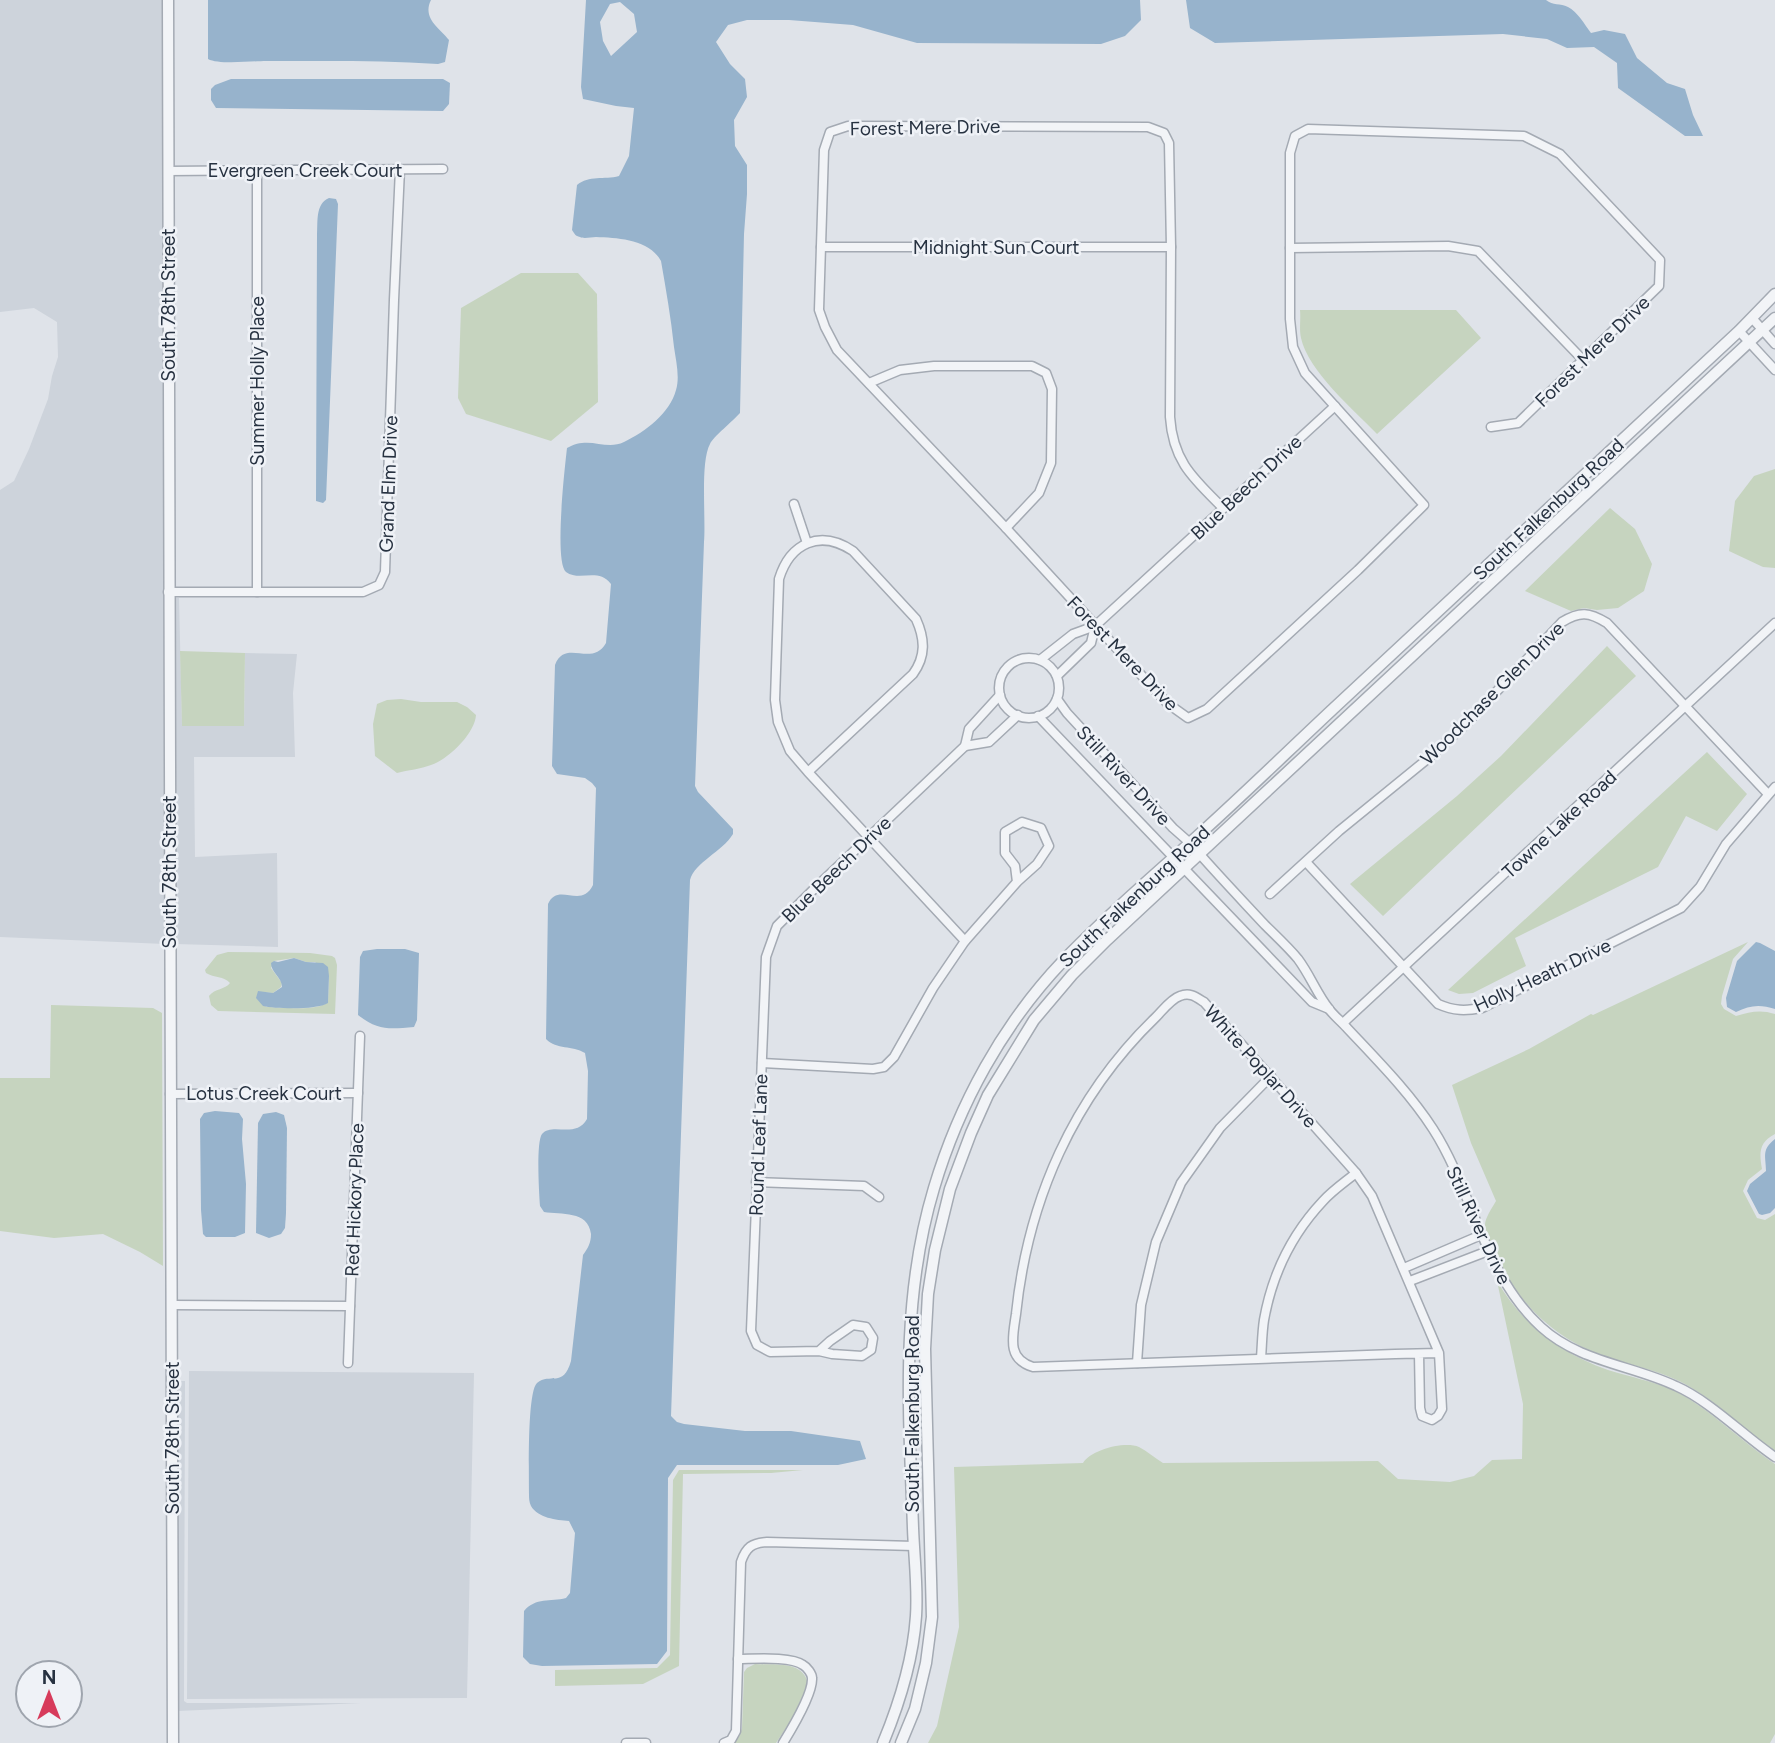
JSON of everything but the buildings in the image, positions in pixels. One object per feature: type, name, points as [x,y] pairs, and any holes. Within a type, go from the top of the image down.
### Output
[{"type":"street","name":"South 78th Street","points":[[168,0],[173,1743]]},
{"type":"street","name":"Forest Mere Drive","points":[[1223,508],[1192,477],[1178,455],[1171,436],[1169,143],[1164,133],[1148,127],[848,126],[830,132],[824,150],[819,310],[837,350],[1167,702],[1188,718],[1207,709],[1424,505],[1305,373],[1293,347],[1290,319],[1290,153],[1295,136],[1308,129],[1524,135],[1560,154],[1660,260],[1659,286],[1518,424],[1491,428]]},
{"type":"street","name":"Grand Elm Drive","points":[[168,592],[363,592],[379,585],[385,572],[400,169]]},
{"type":"street","name":"Evergreen Creek Court","points":[[168,171],[443,169]]},
{"type":"street","name":"Summer Holly Place","points":[[257,170],[257,592]]},
{"type":"street","points":[[1290,248],[1448,246],[1478,251],[1583,360]]},
{"type":"street","name":"Midnight Sun Court","points":[[821,247],[1171,247]]},
{"type":"street","name":"South Falkenburg Road","points":[[883,1743],[899,1705],[916,1615],[909,1348],[912,1293],[919,1247],[930,1205],[954,1129],[973,1088],[1022,1010],[1060,964],[1096,928],[1739,331],[1775,294]]},
{"type":"street","points":[[1752,318],[1775,344]]},
{"type":"street","name":"South Falkenburg Road","points":[[901,1743],[915,1709],[926,1663],[932,1617],[925,1349],[928,1294],[935,1250],[950,1189],[971,1133],[988,1095],[1034,1020],[1072,975],[1183,868],[1775,318]]},
{"type":"street","points":[[1739,331],[1775,370]]},
{"type":"street","points":[[869,383],[900,370],[933,366],[1032,366],[1046,373],[1052,388],[1051,463],[1039,493],[1006,528]]},
{"type":"street","name":"Blue Beech Drive","points":[[1040,660],[1073,634],[1095,626],[1335,406]]},
{"type":"street","points":[[794,504],[807,543]]},
{"type":"street","points":[[808,772],[912,674],[923,655],[924,644],[916,619],[853,551],[832,541],[807,543],[791,554],[783,565],[779,579],[775,701],[778,722],[790,751],[808,772],[965,940]]},
{"type":"street","name":"Woodchase Glen Drive","points":[[1270,894],[1339,831],[1464,726],[1562,622],[1585,613],[1595,615],[1607,623],[1685,707],[1772,791]]},
{"type":"street","name":"Towne Lake Road","points":[[1343,1023],[1775,623]]},
{"type":"street","name":"Blue Beech Drive","points":[[1057,676],[1091,643],[1095,626]]},
{"type":"street","points":[[1400,647],[1410,658]]},
{"type":"street","points":[[1030,658],[1040,660],[1057,676],[1057,699],[1038,716],[1018,715],[1003,704],[999,686],[1001,677],[1013,662],[1030,658]]},
{"type":"street","name":"Blue Beech Drive","points":[[762,1063],[766,957],[777,926],[965,746],[970,729],[1000,695]]},
{"type":"street","name":"Still River Drive","points":[[1057,699],[1066,713],[1298,960],[1329,1009],[1407,1094],[1433,1129],[1454,1167],[1488,1251],[1503,1281],[1523,1310],[1544,1330],[1570,1347],[1608,1364],[1679,1387],[1775,1457]]},
{"type":"street","name":"Blue Beech Drive","points":[[965,746],[989,742],[1018,715]]},
{"type":"street","name":"Still River Drive","points":[[1038,716],[1312,1002],[1329,1009]]},
{"type":"street","name":"Holly Heath Drive","points":[[1306,862],[1438,1004],[1452,1010],[1466,1011],[1482,1008],[1681,908],[1700,887],[1726,844],[1772,791]]},
{"type":"street","name":"Round Leaf Lane","points":[[819,1351],[853,1325],[866,1327],[873,1338],[871,1350],[862,1356],[819,1351],[770,1352],[757,1345],[751,1331],[762,1063],[873,1069],[884,1066],[894,1057],[933,988],[965,940],[1017,882],[1037,864],[1049,846],[1041,828],[1022,822],[1006,832],[1005,853],[1015,866],[1017,882]]},
{"type":"street","name":"White Poplar Drive","points":[[1419,1353],[1420,1408],[1422,1416],[1432,1419],[1438,1416],[1441,1409],[1439,1353],[1372,1196],[1356,1173],[1204,1002],[1191,994],[1177,996],[1139,1033],[1101,1080],[1054,1161],[1028,1238],[1019,1280],[1014,1331],[1014,1350],[1018,1359],[1033,1367],[1261,1358],[1419,1353],[1439,1353]]},
{"type":"street","name":"Red Hickory Place","points":[[348,1363],[360,1036]]},
{"type":"street","points":[[1137,1363],[1141,1305],[1156,1242],[1181,1183],[1220,1128],[1272,1076]]},
{"type":"street","name":"Lotus Creek Court","points":[[170,1094],[358,1093]]},
{"type":"street","points":[[1261,1358],[1263,1324],[1282,1259],[1301,1226],[1325,1199],[1356,1173]]},
{"type":"street","points":[[756,1182],[864,1186],[879,1197]]},
{"type":"street","points":[[930,1205],[945,1209]]},
{"type":"street","points":[[1404,1268],[1481,1235]]},
{"type":"street","points":[[1447,1249],[1454,1264]]},
{"type":"street","points":[[1410,1281],[1488,1251]]},
{"type":"street","points":[[173,1306],[351,1306]]},
{"type":"street","points":[[724,1743],[731,1740],[736,1731],[741,1562],[744,1552],[756,1542],[930,1546]]},
{"type":"street","points":[[738,1659],[786,1660],[802,1664],[810,1672],[812,1679],[809,1693],[783,1743]]},
{"type":"street","points":[[626,1743],[646,1743]]},
{"type":"shaded area","points":[[0,0],[163,0],[165,944],[0,937],[0,490],[14,481],[29,449],[48,399],[58,357],[57,322],[34,308],[0,312]]},
{"type":"shaded area","points":[[173,598],[179,598],[182,726],[244,726],[245,653],[297,654],[293,693],[295,757],[194,757],[195,857],[277,853],[278,947],[175,944]]},
{"type":"shaded area","points":[[189,1371],[474,1373],[467,1698],[187,1699]]},
{"type":"shaded area","points":[[177,1381],[185,1381],[184,1701],[361,1703],[178,1711]]},
{"type":"green space","points":[[521,273],[578,273],[597,294],[598,402],[551,441],[466,414],[458,398],[461,308]]},
{"type":"green space","points":[[1300,310],[1456,310],[1481,338],[1377,434],[1322,377],[1313,364],[1301,338]]},
{"type":"green space","points":[[1775,469],[1775,568],[1763,567],[1729,551],[1735,501],[1754,476]]},
{"type":"green space","points":[[1610,508],[1635,529],[1652,564],[1644,591],[1618,608],[1584,608],[1571,611],[1525,591]]},
{"type":"green space","points":[[1607,646],[1636,676],[1383,916],[1350,884],[1501,756]]},
{"type":"green space","points":[[180,651],[245,653],[244,726],[182,726]]},
{"type":"green space","points":[[401,699],[457,702],[476,715],[475,722],[460,744],[438,762],[397,773],[375,756],[373,724],[377,704]]},
{"type":"green space","points":[[1707,752],[1747,794],[1717,831],[1686,816],[1658,867],[1515,938],[1526,966],[1473,993],[1459,994],[1448,990]]},
{"type":"green space","points":[[1748,942],[1733,959],[1721,1004],[1736,1016],[1760,1011],[1775,1014],[1775,1134],[1761,1148],[1762,1169],[1748,1180],[1743,1191],[1757,1218],[1765,1220],[1775,1214],[1775,1451],[1692,1388],[1663,1374],[1595,1353],[1562,1335],[1533,1311],[1510,1282],[1488,1241],[1485,1222],[1496,1201],[1471,1143],[1452,1085],[1529,1049],[1591,1014]]},
{"type":"green space","points":[[228,952],[310,953],[332,956],[337,965],[335,1014],[218,1011],[211,1005],[209,996],[230,983],[206,973],[205,970],[217,955]],"holes":[[[294,958],[315,962],[329,976],[328,1002],[307,1008],[266,1007],[258,992],[273,993],[282,983],[271,968],[274,961]]]},
{"type":"green space","points":[[51,1005],[153,1008],[162,1013],[163,1266],[103,1234],[54,1238],[0,1231],[0,1078],[50,1078]]},
{"type":"green space","points":[[1497,1281],[1518,1311],[1544,1336],[1559,1346],[1608,1370],[1658,1384],[1688,1398],[1775,1464],[1775,1734],[1770,1743],[928,1743],[937,1726],[959,1627],[954,1467],[1083,1463],[1100,1451],[1133,1445],[1163,1463],[1378,1461],[1398,1479],[1450,1482],[1474,1476],[1492,1460],[1522,1459],[1523,1404]]},
{"type":"green space","points":[[679,1470],[803,1470],[683,1474],[679,1666],[643,1684],[555,1686],[555,1670],[657,1668],[670,1655],[673,1480]]},
{"type":"green space","points":[[755,1664],[794,1667],[801,1671],[808,1684],[792,1719],[776,1743],[734,1743],[742,1728],[744,1672]]},
{"type":"water","points":[[208,0],[431,0],[430,17],[449,40],[445,62],[213,61],[208,59]]},
{"type":"water","points":[[586,0],[1140,0],[1141,20],[1125,36],[1101,44],[917,43],[853,25],[789,20],[747,20],[728,25],[716,42],[730,64],[745,79],[747,97],[734,120],[735,146],[747,165],[747,194],[740,413],[712,441],[705,464],[695,786],[733,829],[733,834],[697,868],[690,880],[671,1416],[684,1424],[745,1431],[791,1431],[860,1441],[866,1459],[838,1465],[677,1465],[668,1478],[667,1651],[657,1664],[542,1666],[530,1664],[523,1657],[524,1611],[533,1604],[566,1598],[570,1593],[575,1533],[569,1521],[543,1516],[530,1504],[530,1417],[537,1383],[564,1375],[571,1361],[583,1255],[591,1234],[589,1226],[579,1217],[544,1212],[540,1206],[538,1157],[542,1134],[552,1129],[577,1128],[587,1119],[588,1071],[585,1053],[555,1045],[546,1039],[548,904],[558,895],[582,895],[593,885],[596,788],[585,778],[557,774],[552,766],[555,665],[559,657],[565,654],[594,653],[606,643],[611,584],[600,576],[571,575],[563,565],[561,533],[567,448],[583,443],[617,444],[640,433],[656,421],[668,406],[678,380],[661,261],[649,248],[641,244],[614,238],[582,238],[572,230],[577,185],[592,179],[619,176],[629,156],[634,108],[583,99],[581,87]],"holes":[[[620,2],[634,14],[637,32],[611,56],[603,41],[600,22],[610,4]]]},
{"type":"water","points":[[1186,0],[1546,0],[1571,9],[1591,33],[1604,30],[1625,34],[1637,58],[1667,83],[1685,89],[1703,136],[1685,136],[1618,88],[1617,63],[1594,47],[1567,48],[1547,39],[1503,34],[1215,43],[1190,28]]},
{"type":"water","points":[[231,79],[443,79],[450,83],[449,104],[443,111],[216,108],[211,100],[211,89]]},
{"type":"water","points":[[329,198],[336,199],[338,204],[326,500],[323,503],[316,501],[317,236],[319,209]]},
{"type":"water","points":[[1756,942],[1775,951],[1775,1009],[1755,1006],[1736,1012],[1727,1007],[1726,998],[1737,961]]},
{"type":"water","points":[[405,949],[419,953],[417,1020],[414,1027],[384,1028],[358,1015],[360,957],[363,951]]},
{"type":"water","points":[[294,958],[323,963],[328,967],[328,1003],[306,1008],[263,1006],[256,998],[258,991],[273,993],[282,987],[271,963]]},
{"type":"water","points":[[276,1112],[284,1115],[287,1128],[286,1213],[285,1228],[281,1234],[269,1238],[256,1233],[258,1123],[263,1114]]},
{"type":"water","points":[[204,1113],[239,1113],[243,1119],[245,1233],[235,1237],[206,1237],[203,1234],[200,1119]]},
{"type":"water","points":[[1775,1139],[1775,1208],[1762,1215],[1747,1191],[1750,1184],[1766,1171],[1766,1150]]}]
